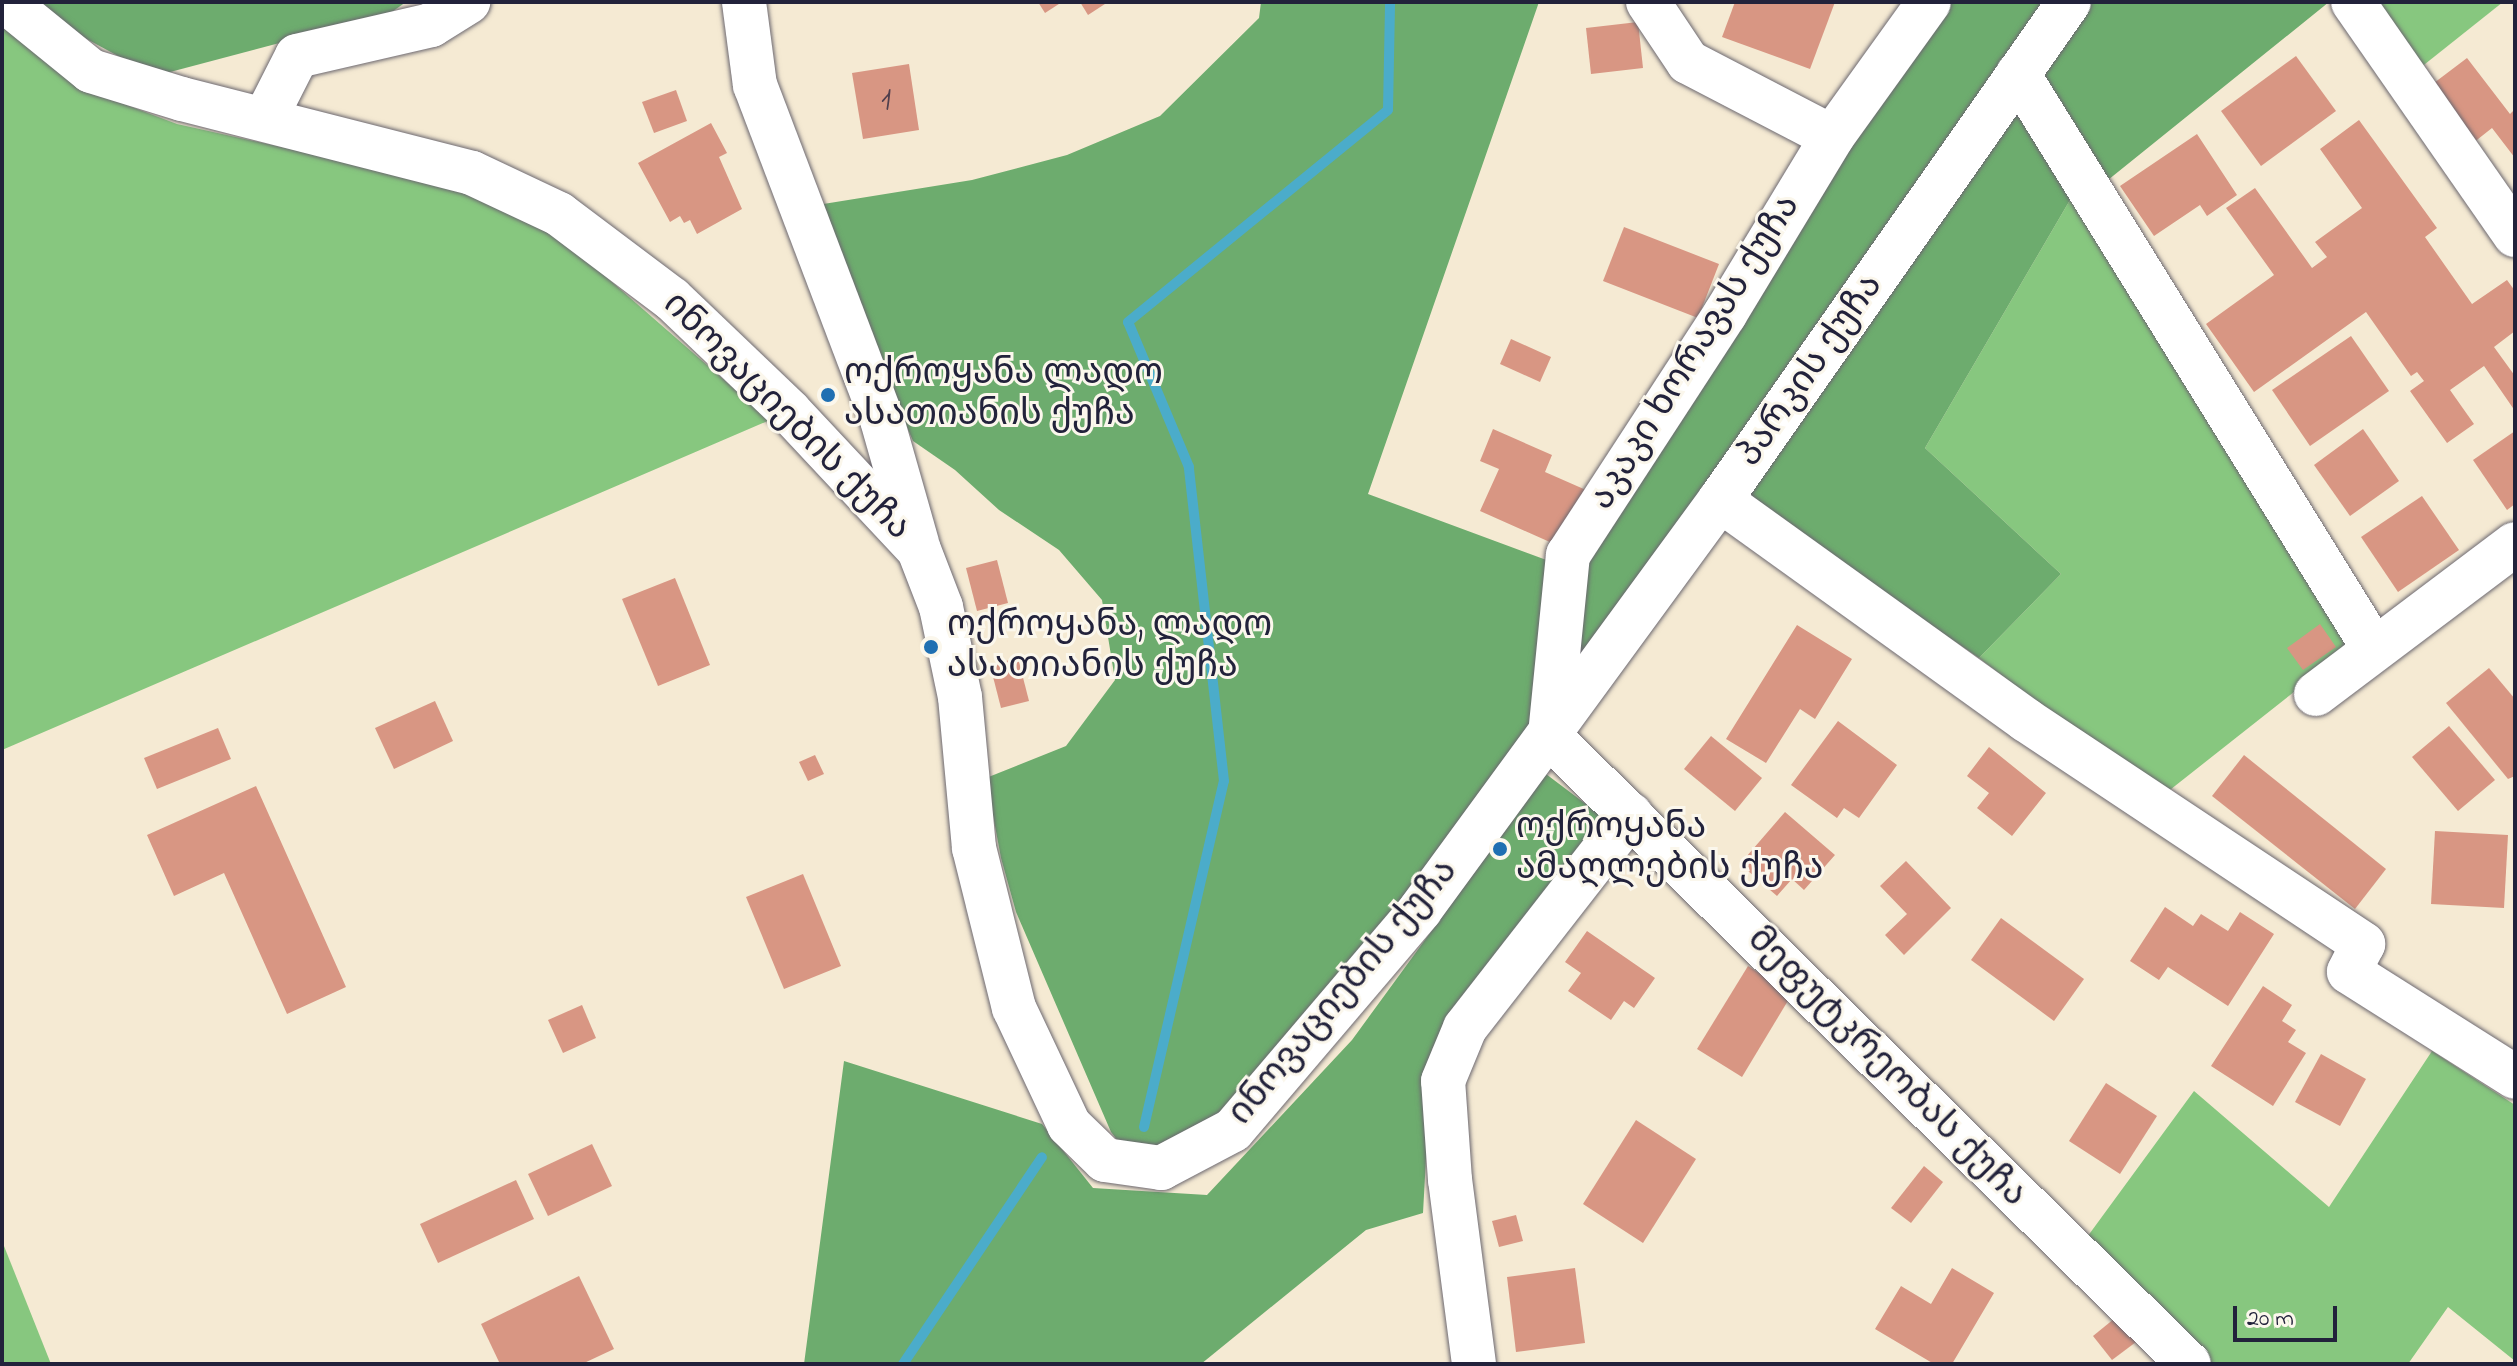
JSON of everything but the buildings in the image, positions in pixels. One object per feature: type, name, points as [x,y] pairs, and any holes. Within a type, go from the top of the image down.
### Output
[{"type":"street","name":"ინოვაციების ქუჩა","points":[[6,2],[91,71],[182,99],[266,117],[472,173],[559,214],[691,317],[789,411],[919,550],[941,607],[951,652],[960,697],[974,848],[1014,1008],[1069,1125],[1105,1160],[1161,1168],[1233,1130],[1420,910],[1550,737]]},
{"type":"street","points":[[266,117],[297,56],[431,25],[468,2]]},
{"type":"street","points":[[744,2],[755,85],[882,420],[919,550]]},
{"type":"street","points":[[1648,2],[1688,62],[1832,137]]},
{"type":"street","name":"აკაკი ხორავას ქუჩა","points":[[1550,737],[1568,555],[1725,314],[1832,137],[1929,2]]},
{"type":"street","name":"პარკის ქუჩა","points":[[1550,737],[2069,2]]},
{"type":"street","points":[[2353,2],[2515,235]]},
{"type":"street","points":[[2018,74],[2374,649]]},
{"type":"street","points":[[1720,500],[2026,720],[2363,944],[2349,972],[2515,1077]]},
{"type":"street","points":[[2316,694],[2515,544]]},
{"type":"street","name":"მეფუტკრეობას ქუჩა","points":[[1550,737],[2189,1364]]},
{"type":"street","points":[[1474,1364],[1450,1180],[1443,1081],[1465,1028],[1631,815]]},
{"type":"green space","points":[[39,2],[406,2],[389,14],[155,76],[83,37]]},
{"type":"green space","points":[[1261,2],[1539,2],[1368,494],[1560,565],[1535,736],[1226,1122],[1162,1151],[1125,1150],[1111,1132],[1016,912],[1001,858],[986,778],[1066,746],[1115,680],[1102,600],[1059,550],[999,510],[955,470],[913,441],[811,206],[972,180],[1067,155],[1160,116],[1259,18]]},
{"type":"green space","points":[[1949,2],[2054,2],[1566,701],[1587,552],[1929,26]]},
{"type":"green space","points":[[2091,2],[2329,2],[2103,184],[2070,200],[1925,448],[2061,574],[1979,658],[1746,498]]},
{"type":"green space","points":[[2377,2],[2503,2],[2415,72]]},
{"type":"green space","points":[[2,27],[79,87],[177,124],[427,179],[542,221],[770,420],[2,750]]},
{"type":"green space","points":[[2070,200],[2356,643],[2161,797],[1979,658],[2061,574],[1925,448]]},
{"type":"green space","points":[[1546,774],[1603,817],[1432,1049],[1423,1213],[1366,1230],[1201,1364],[804,1364],[844,1061],[1042,1124],[1093,1188],[1207,1195],[1352,1040]]},
{"type":"green space","points":[[2432,1051],[2515,1105],[2515,1361],[2448,1307],[2408,1364],[2208,1364],[2082,1244],[2194,1091],[2329,1207]]},
{"type":"green space","points":[[2,1241],[51,1364],[2,1364]]},
{"type":"waterway","points":[[1144,1127],[1224,781],[1189,467],[1128,322],[1388,110],[1390,2]]},
{"type":"waterway","points":[[903,1364],[1042,1157]]},
{"type":"place","name":"ოქროყანა ლადო ასათიანის ქუჩა","points":[[828,395]]},
{"type":"place","name":"ოქროყანა, ლადო ასათიანის ქუჩა","points":[[931,647]]},
{"type":"place","name":"ოქროყანა ამაღლების ქუჩა","points":[[1500,849]]}]
